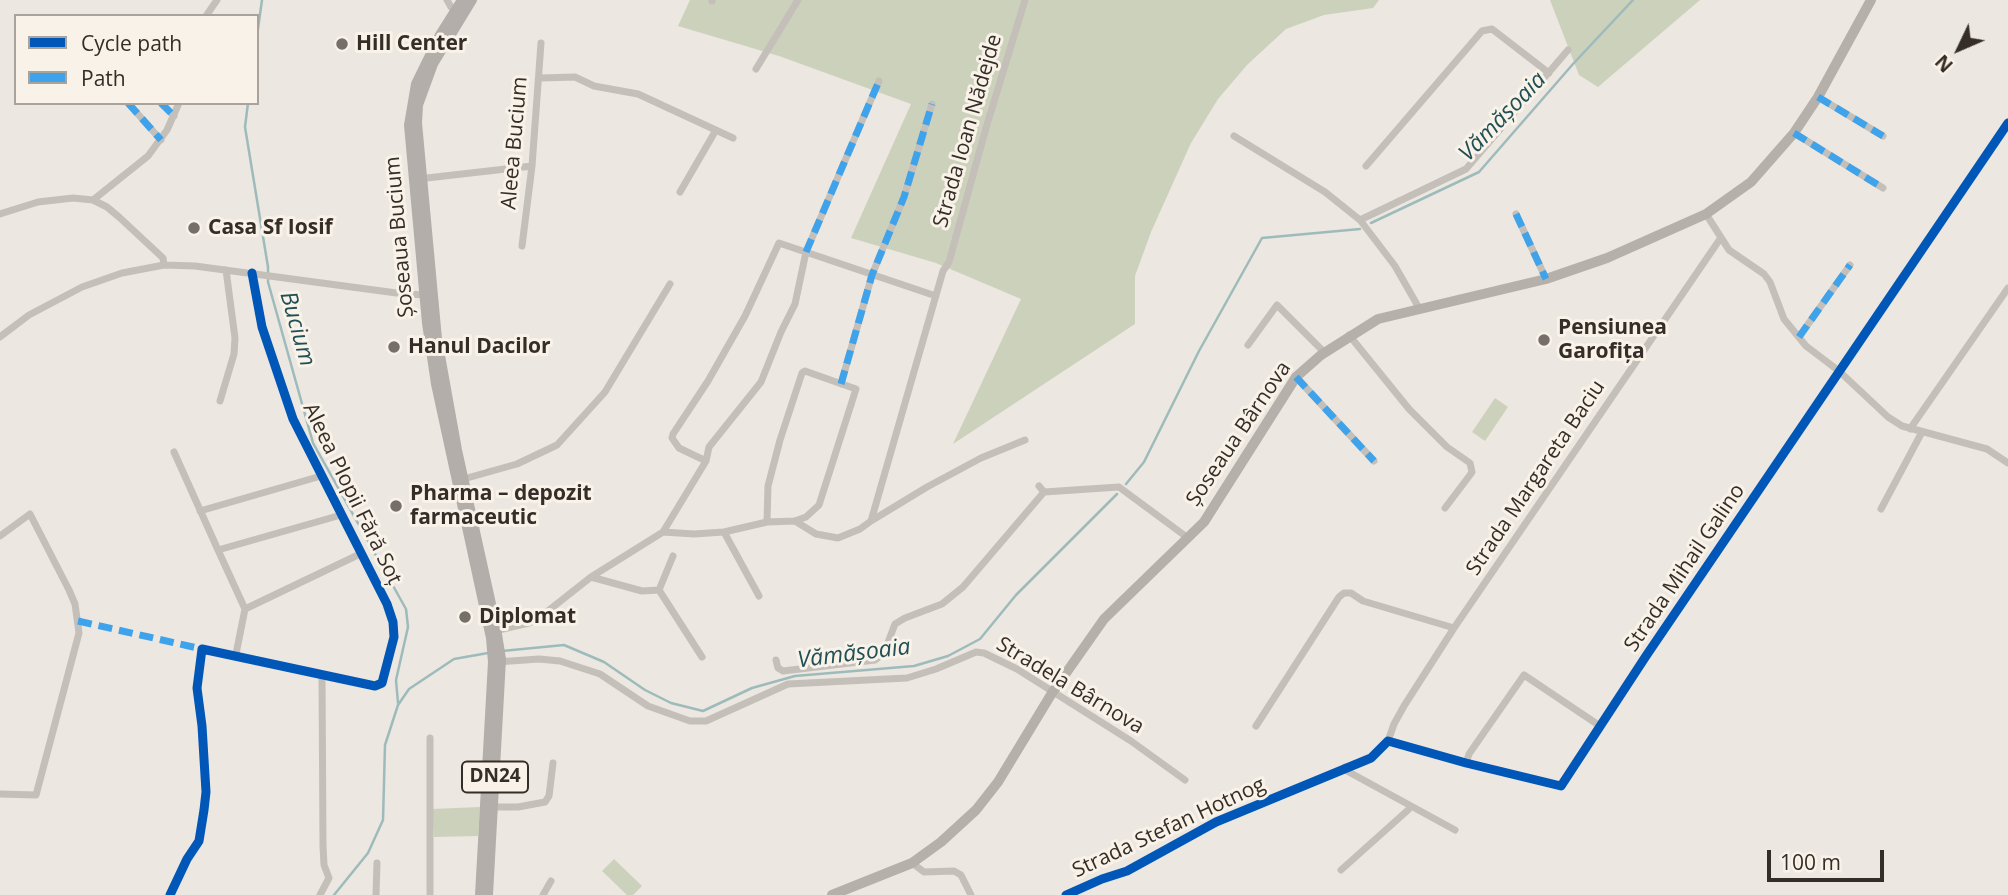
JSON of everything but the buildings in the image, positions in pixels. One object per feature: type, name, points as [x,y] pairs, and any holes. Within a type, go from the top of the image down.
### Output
[{"type":"main road","name":"Șoseaua Bucium","points":[[472,0],[461,8],[426,61],[416,84],[409,125],[418,179],[436,384],[494,634],[497,661],[488,895]]},
{"type":"main road","name":"Șoseaua Bârnova","points":[[832,895],[896,872],[912,863],[941,842],[976,810],[998,782],[1052,693],[1112,610],[1204,522],[1296,377],[1324,352],[1378,319],[1546,279],[1607,258],[1706,214],[1751,182],[1794,134],[1818,97],[1871,0]]},
{"type":"main road","name":"Șoseaua Bucium","points":[[480,895],[497,661]]},
{"type":"street","points":[[447,0],[461,8]]},
{"type":"street","points":[[756,69],[798,0]]},
{"type":"street","name":"Strada Ioan Nădejde","points":[[871,521],[1025,0]]},
{"type":"street","points":[[1366,166],[1482,31],[1492,29],[1549,73]]},
{"type":"street","name":"Aleea Bucium","points":[[522,246],[532,166],[541,43]]},
{"type":"street","points":[[1360,220],[1466,169],[1568,50]]},
{"type":"street","points":[[540,78],[575,77],[594,86],[638,94],[733,138]]},
{"type":"street","points":[[494,634],[529,623],[591,577],[663,531],[706,461],[709,447],[761,382],[795,304],[806,252],[879,82]]},
{"type":"street","points":[[1818,97],[1882,136]]},
{"type":"street","points":[[841,384],[872,275],[904,197],[932,104]]},
{"type":"street","points":[[130,105],[161,140]]},
{"type":"street","points":[[163,105],[174,116]]},
{"type":"street","points":[[93,200],[148,156],[161,140],[178,105]]},
{"type":"street","name":"Strada Mihail Galino","points":[[1466,763],[1561,786],[2008,123]]},
{"type":"street","points":[[680,192],[716,130]]},
{"type":"street","points":[[1794,134],[1883,188]]},
{"type":"street","points":[[1234,136],[1325,192],[1360,220],[1395,266],[1419,308]]},
{"type":"street","points":[[418,179],[532,166]]},
{"type":"street","points":[[0,214],[37,202],[73,198],[93,200],[118,216],[163,258],[164,265]]},
{"type":"street","points":[[1706,214],[1720,239],[1740,258],[1764,274],[1770,282],[1784,319],[1799,337],[1888,417],[1910,429],[1987,449],[2008,463]]},
{"type":"street","points":[[1516,215],[1546,279]]},
{"type":"street","name":"Strada Margareta Baciu","points":[[1388,741],[1404,706],[1454,628],[1720,239]]},
{"type":"street","points":[[706,461],[679,448],[672,438],[673,434],[708,381],[745,316],[779,243],[936,296]]},
{"type":"street","points":[[0,337],[29,314],[82,287],[122,273],[164,265],[429,295]]},
{"type":"street","points":[[1799,337],[1850,265]]},
{"type":"street","points":[[220,401],[234,354],[235,338],[226,270]]},
{"type":"street","name":"Aleea Plopii Fără Soț","points":[[252,273],[259,317],[293,419],[387,604],[393,622],[394,637],[382,683],[375,687],[322,675]]},
{"type":"street","points":[[460,480],[517,464],[557,445],[604,392],[670,284]]},
{"type":"street","points":[[1910,429],[2008,288]]},
{"type":"street","points":[[1248,345],[1277,305],[1324,352]]},
{"type":"street","points":[[1349,335],[1409,409],[1447,447],[1470,463],[1472,472],[1444,508]]},
{"type":"street","points":[[663,531],[694,534],[724,532],[806,517],[819,505],[856,389],[805,371],[799,377],[768,486],[767,522]]},
{"type":"street","points":[[1296,377],[1374,461]]},
{"type":"street","points":[[1881,509],[1923,432]]},
{"type":"street","points":[[795,521],[816,534],[838,538],[860,529],[959,470],[1025,440]]},
{"type":"street","points":[[174,452],[245,609],[236,654]]},
{"type":"street","points":[[200,511],[321,476]]},
{"type":"street","points":[[776,660],[778,668],[783,671],[875,660],[884,653],[895,624],[942,604],[964,587],[1041,489],[1119,487],[1188,538]]},
{"type":"street","points":[[0,536],[30,514],[75,604],[79,633],[36,795],[0,794]]},
{"type":"street","points":[[218,550],[341,515]]},
{"type":"street","points":[[724,532],[760,596]]},
{"type":"street","points":[[245,609],[360,554]]},
{"type":"street","points":[[659,590],[673,556]]},
{"type":"street","points":[[591,577],[642,591],[659,590]]},
{"type":"street","points":[[659,590],[702,657]]},
{"type":"street","points":[[1256,726],[1344,593],[1351,593],[1363,601],[1454,628]]},
{"type":"street","points":[[170,895],[199,841],[204,810],[206,792],[197,688],[202,649],[236,654],[322,675],[323,846],[324,865],[329,878],[320,895]]},
{"type":"street","name":"Stradela Bârnova","points":[[497,661],[560,661],[600,674],[648,706],[690,721],[706,721],[788,684],[907,678],[976,652],[998,659],[1131,741],[1185,780]]},
{"type":"street","points":[[1388,741],[1466,763],[1469,754],[1524,675],[1600,726]]},
{"type":"street","points":[[430,738],[430,895]]},
{"type":"street","name":"Strada Stefan Hotnog","points":[[1066,895],[1127,871],[1216,822],[1371,758],[1388,741]]},
{"type":"street","points":[[493,807],[518,807],[545,802],[549,796],[553,763]]},
{"type":"street","points":[[1345,767],[1347,771],[1455,830]]},
{"type":"street","points":[[1341,870],[1411,806]]},
{"type":"street","points":[[376,895],[377,863]]},
{"type":"street","points":[[912,863],[924,872],[954,871],[965,880],[971,895]]},
{"type":"street","points":[[543,895],[551,881]]},
{"type":"green space","points":[[690,0],[1379,0],[1373,8],[1324,15],[1286,29],[1247,65],[1218,99],[1191,143],[1151,232],[1135,276],[1135,324],[953,444],[1021,299],[936,263],[851,238],[911,104],[779,56],[678,26]]},
{"type":"green space","points":[[1550,0],[1700,0],[1598,87],[1579,75]]},
{"type":"green space","points":[[1495,398],[1508,407],[1485,441],[1472,432]]},
{"type":"green space","points":[[480,807],[478,836],[434,837],[432,809]]},
{"type":"green space","points":[[614,859],[642,886],[633,895],[627,895],[602,871]]},
{"type":"waterway","name":"Bucium","points":[[259,22],[262,0]]},
{"type":"waterway","name":"Vămășoaia","points":[[1371,223],[1479,172],[1633,0]]},
{"type":"waterway","name":"Bucium","points":[[248,105],[245,127],[268,267],[268,282],[313,443],[406,609],[408,627],[396,680],[398,703]]},
{"type":"waterway","name":"Vămășoaia","points":[[1126,484],[1144,462],[1199,351],[1262,238],[1360,229]]},
{"type":"waterway","name":"Vămășoaia","points":[[502,651],[564,645],[604,662],[645,690],[671,703],[703,711],[752,688],[795,676],[914,666],[948,656],[980,639],[1016,595],[1117,494]]},
{"type":"waterway","name":"Vămășoaia","points":[[334,895],[368,853],[383,820],[385,745],[398,705],[409,689],[454,659],[488,653]]},
{"type":"marked path","points":[[806,252],[879,81]]},
{"type":"marked path","points":[[1818,97],[1883,136]]},
{"type":"marked path","points":[[841,384],[872,275],[904,197],[932,104]]},
{"type":"marked path","points":[[130,105],[161,140]]},
{"type":"marked path","points":[[163,105],[174,116]]},
{"type":"marked path","points":[[1794,133],[1883,188]]},
{"type":"marked path","points":[[1516,214],[1546,279]]},
{"type":"marked path","points":[[1799,337],[1850,265]]},
{"type":"marked path","points":[[1296,377],[1374,461]]},
{"type":"marked path","points":[[78,621],[202,649]]},
{"type":"cycle path","points":[[1066,895],[1127,871],[1216,822],[1371,758],[1388,741],[1561,786],[1646,656],[2008,123]]},
{"type":"cycle path","points":[[170,895],[199,841],[204,810],[206,792],[197,688],[202,649],[375,686],[382,683],[394,637],[393,622],[387,604],[293,419],[262,327],[252,273]]},
{"type":"place","name":"Hill Center","points":[[342,44]]},
{"type":"place","name":"Casa Sf Iosif","points":[[194,228]]},
{"type":"place","name":"Pensiunea Garofița","points":[[1544,340]]},
{"type":"place","name":"Hanul Dacilor","points":[[394,347]]},
{"type":"place","name":"Pharma – depozit farmaceutic","points":[[396,506]]},
{"type":"place","name":"Diplomat","points":[[465,617]]}]
